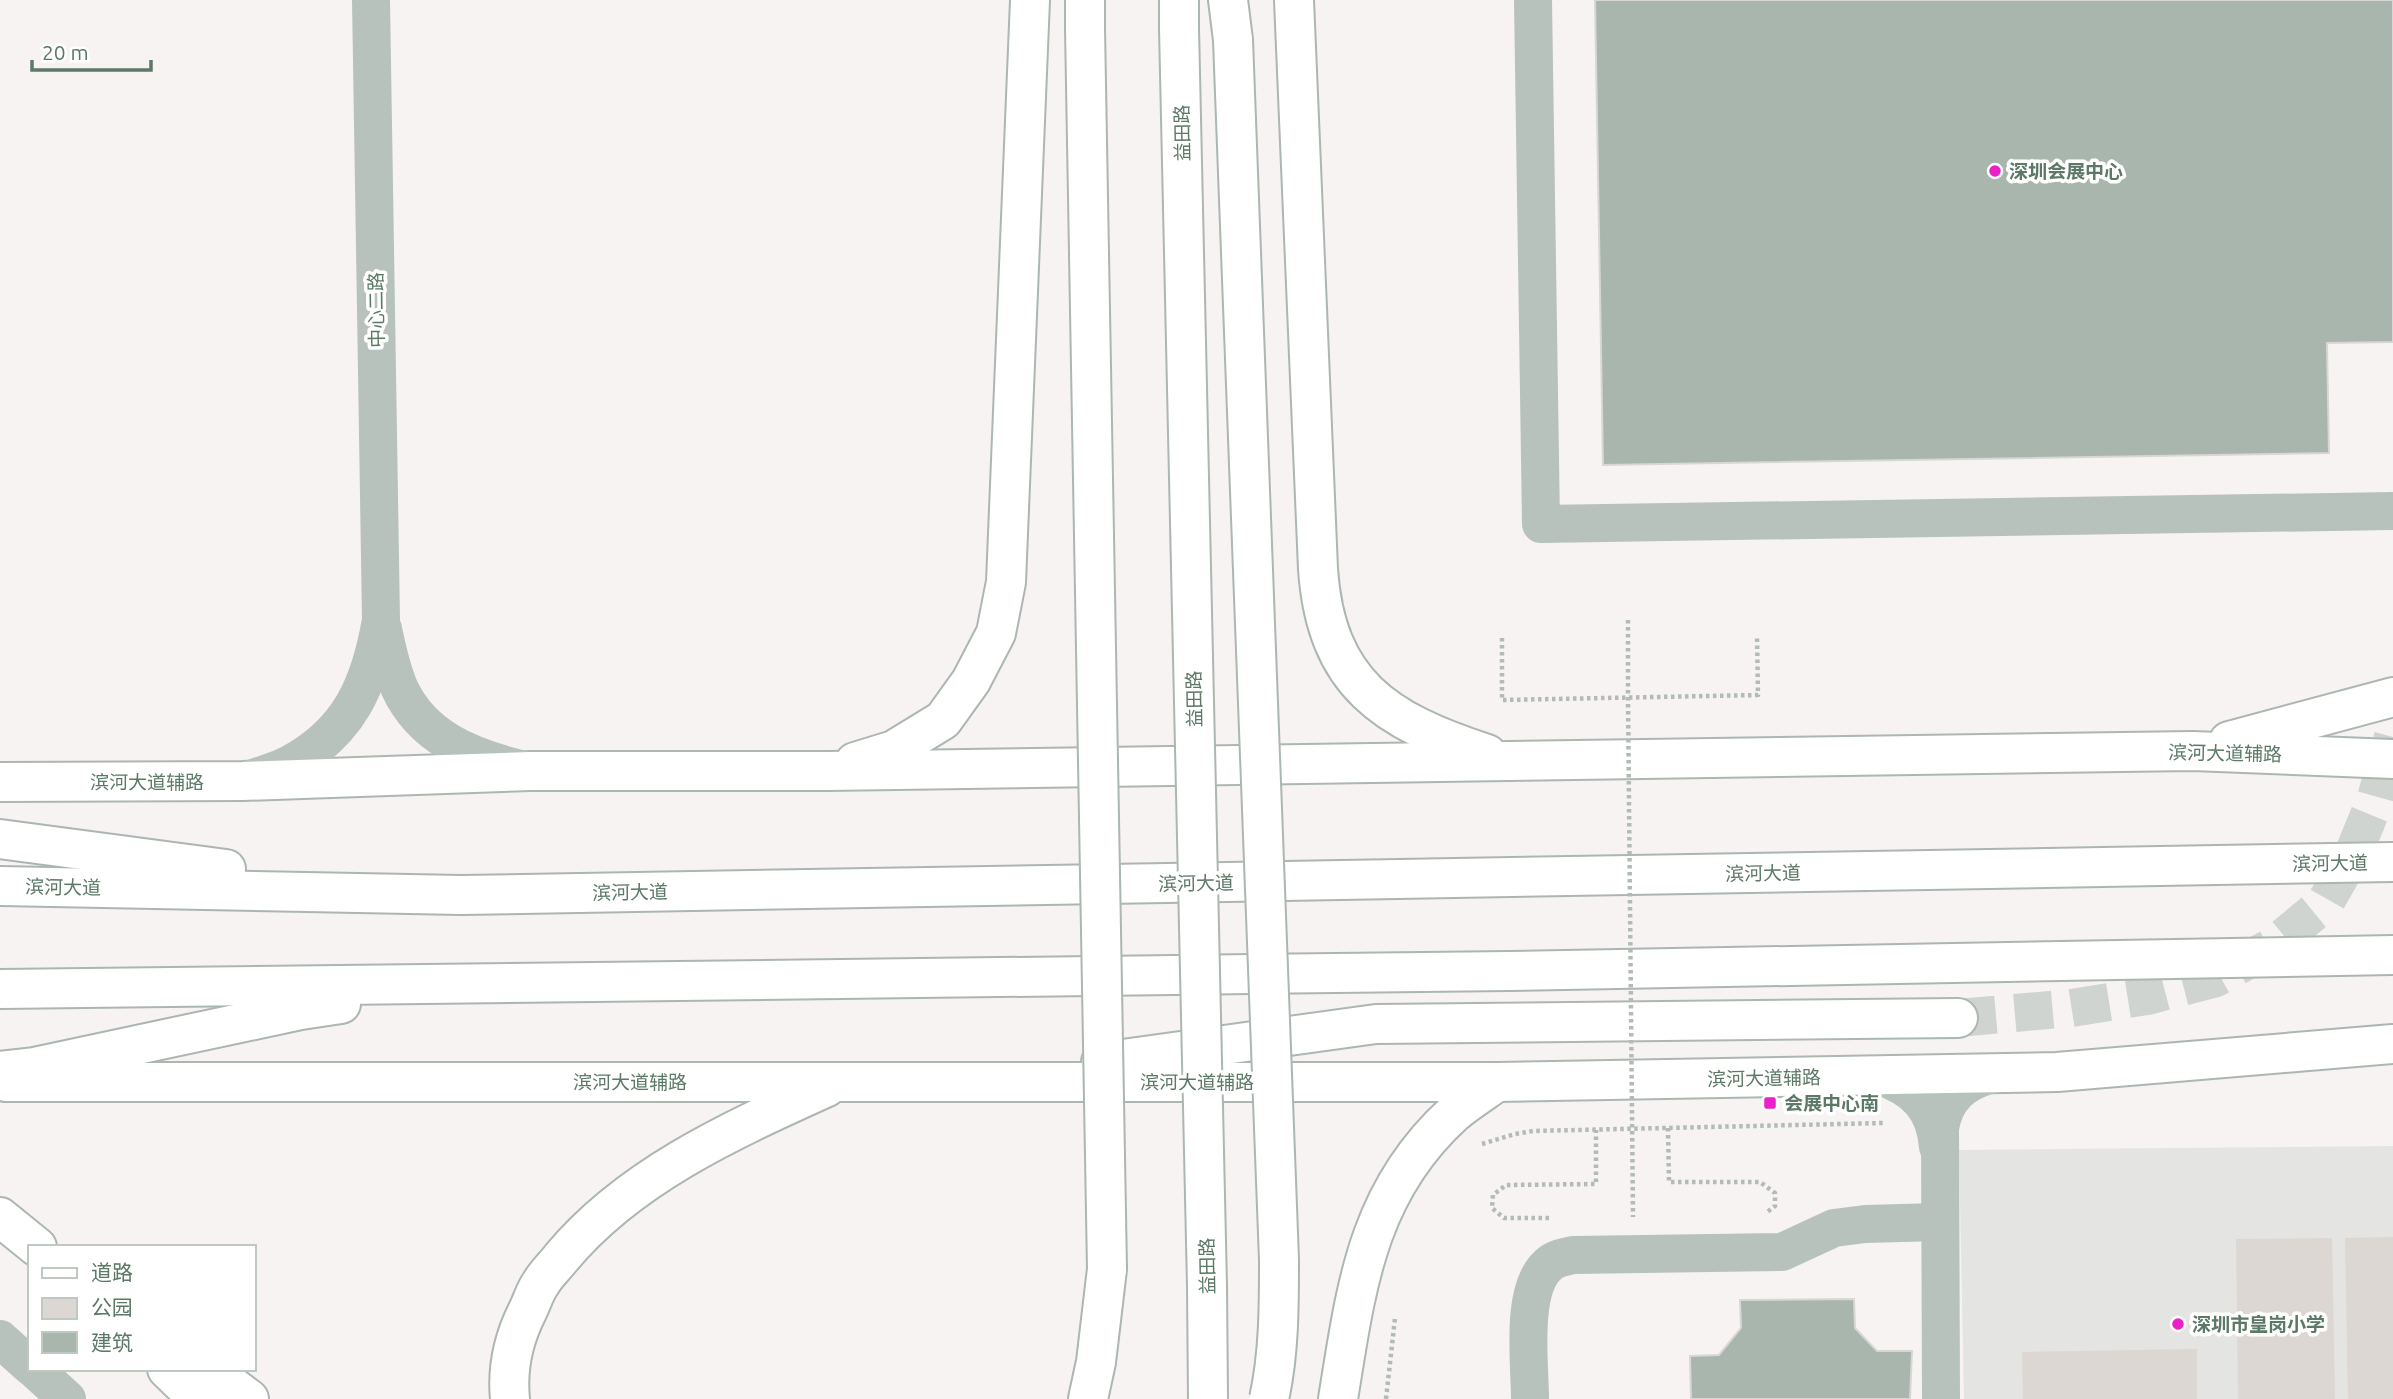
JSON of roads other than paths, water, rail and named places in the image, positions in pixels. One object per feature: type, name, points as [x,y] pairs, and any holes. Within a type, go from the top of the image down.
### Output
[{"type":"main road","points":[[828,771],[894,750],[943,720],[971,681],[996,633],[1006,582],[1030,0]]},
{"type":"main road","points":[[1228,0],[1233,40],[1279,1260],[1278,1327],[1274,1377],[1269,1399]]},
{"type":"main road","points":[[1294,0],[1318,569],[1324,616],[1344,664],[1373,699],[1415,726],[1468,748],[1513,762]]},
{"type":"main road","points":[[1085,14],[1109,1399]]},
{"type":"main road","name":"益田路","points":[[1179,14],[1208,1286],[1208,1399]]},
{"type":"main road","points":[[2193,751],[2393,697]]},
{"type":"main road","name":"滨河大道辅路","points":[[0,782],[243,781],[530,771],[828,771],[2193,751],[2393,759]]},
{"type":"main road","points":[[0,839],[239,871],[461,895]]},
{"type":"main road","name":"滨河大道","points":[[0,886],[461,895],[2393,862]]},
{"type":"main road","points":[[0,989],[1537,971],[2393,955]]},
{"type":"main road","points":[[0,1071],[34,1067],[301,1010],[474,984]]},
{"type":"main road","points":[[961,1081],[1376,1024],[1958,1018]]},
{"type":"main road","name":"滨河大道辅路","points":[[0,1082],[1497,1082],[1879,1076],[2057,1072],[2393,1044]]},
{"type":"main road","points":[[510,1399],[509,1384],[517,1334],[541,1283],[581,1234],[629,1195],[687,1156],[749,1122],[839,1082]]},
{"type":"main road","points":[[1338,1399],[1370,1239],[1392,1189],[1422,1146],[1455,1112],[1497,1082]]},
{"type":"main road","points":[[0,1217],[35,1245]]},
{"type":"main road","points":[[1088,1399],[1096,1362],[1107,1269]]},
{"type":"main road","points":[[169,1371],[198,1399]]},
{"type":"main road","points":[[212,1371],[249,1399]]},
{"type":"street","name":"中心二路","points":[[371,0],[380,620],[399,688],[426,724],[460,750],[483,760],[530,771]]},
{"type":"street","points":[[1533,0],[1541,524],[2393,511]]},
{"type":"street","name":"中心二路","points":[[243,781],[288,765],[313,750],[335,731],[354,707],[368,678],[380,620]]},
{"type":"street","points":[[1941,1399],[1936,1135],[1951,1099],[1968,1082],[1994,1074]]},
{"type":"street","points":[[1879,1076],[1898,1082],[1915,1094],[1936,1135]]},
{"type":"street","points":[[1530,1399],[1529,1322],[1533,1294],[1541,1273],[1549,1264],[1560,1258],[1573,1255],[1782,1252],[1834,1228],[1865,1224],[1939,1222]]},
{"type":"street","points":[[0,1339],[28,1364]]},
{"type":"street","points":[[36,1371],[67,1399]]},
{"type":"tunnel","points":[[1958,1018],[2071,1008],[2147,996],[2216,978],[2273,946],[2325,903],[2354,852],[2376,798],[2393,737]]},
{"type":"place","name":"深圳会展中心","points":[[1995,171]]},
{"type":"place","name":"会展中心南","points":[[1770,1103]]},
{"type":"place","name":"深圳市皇岗小学","points":[[2178,1324]]}]
